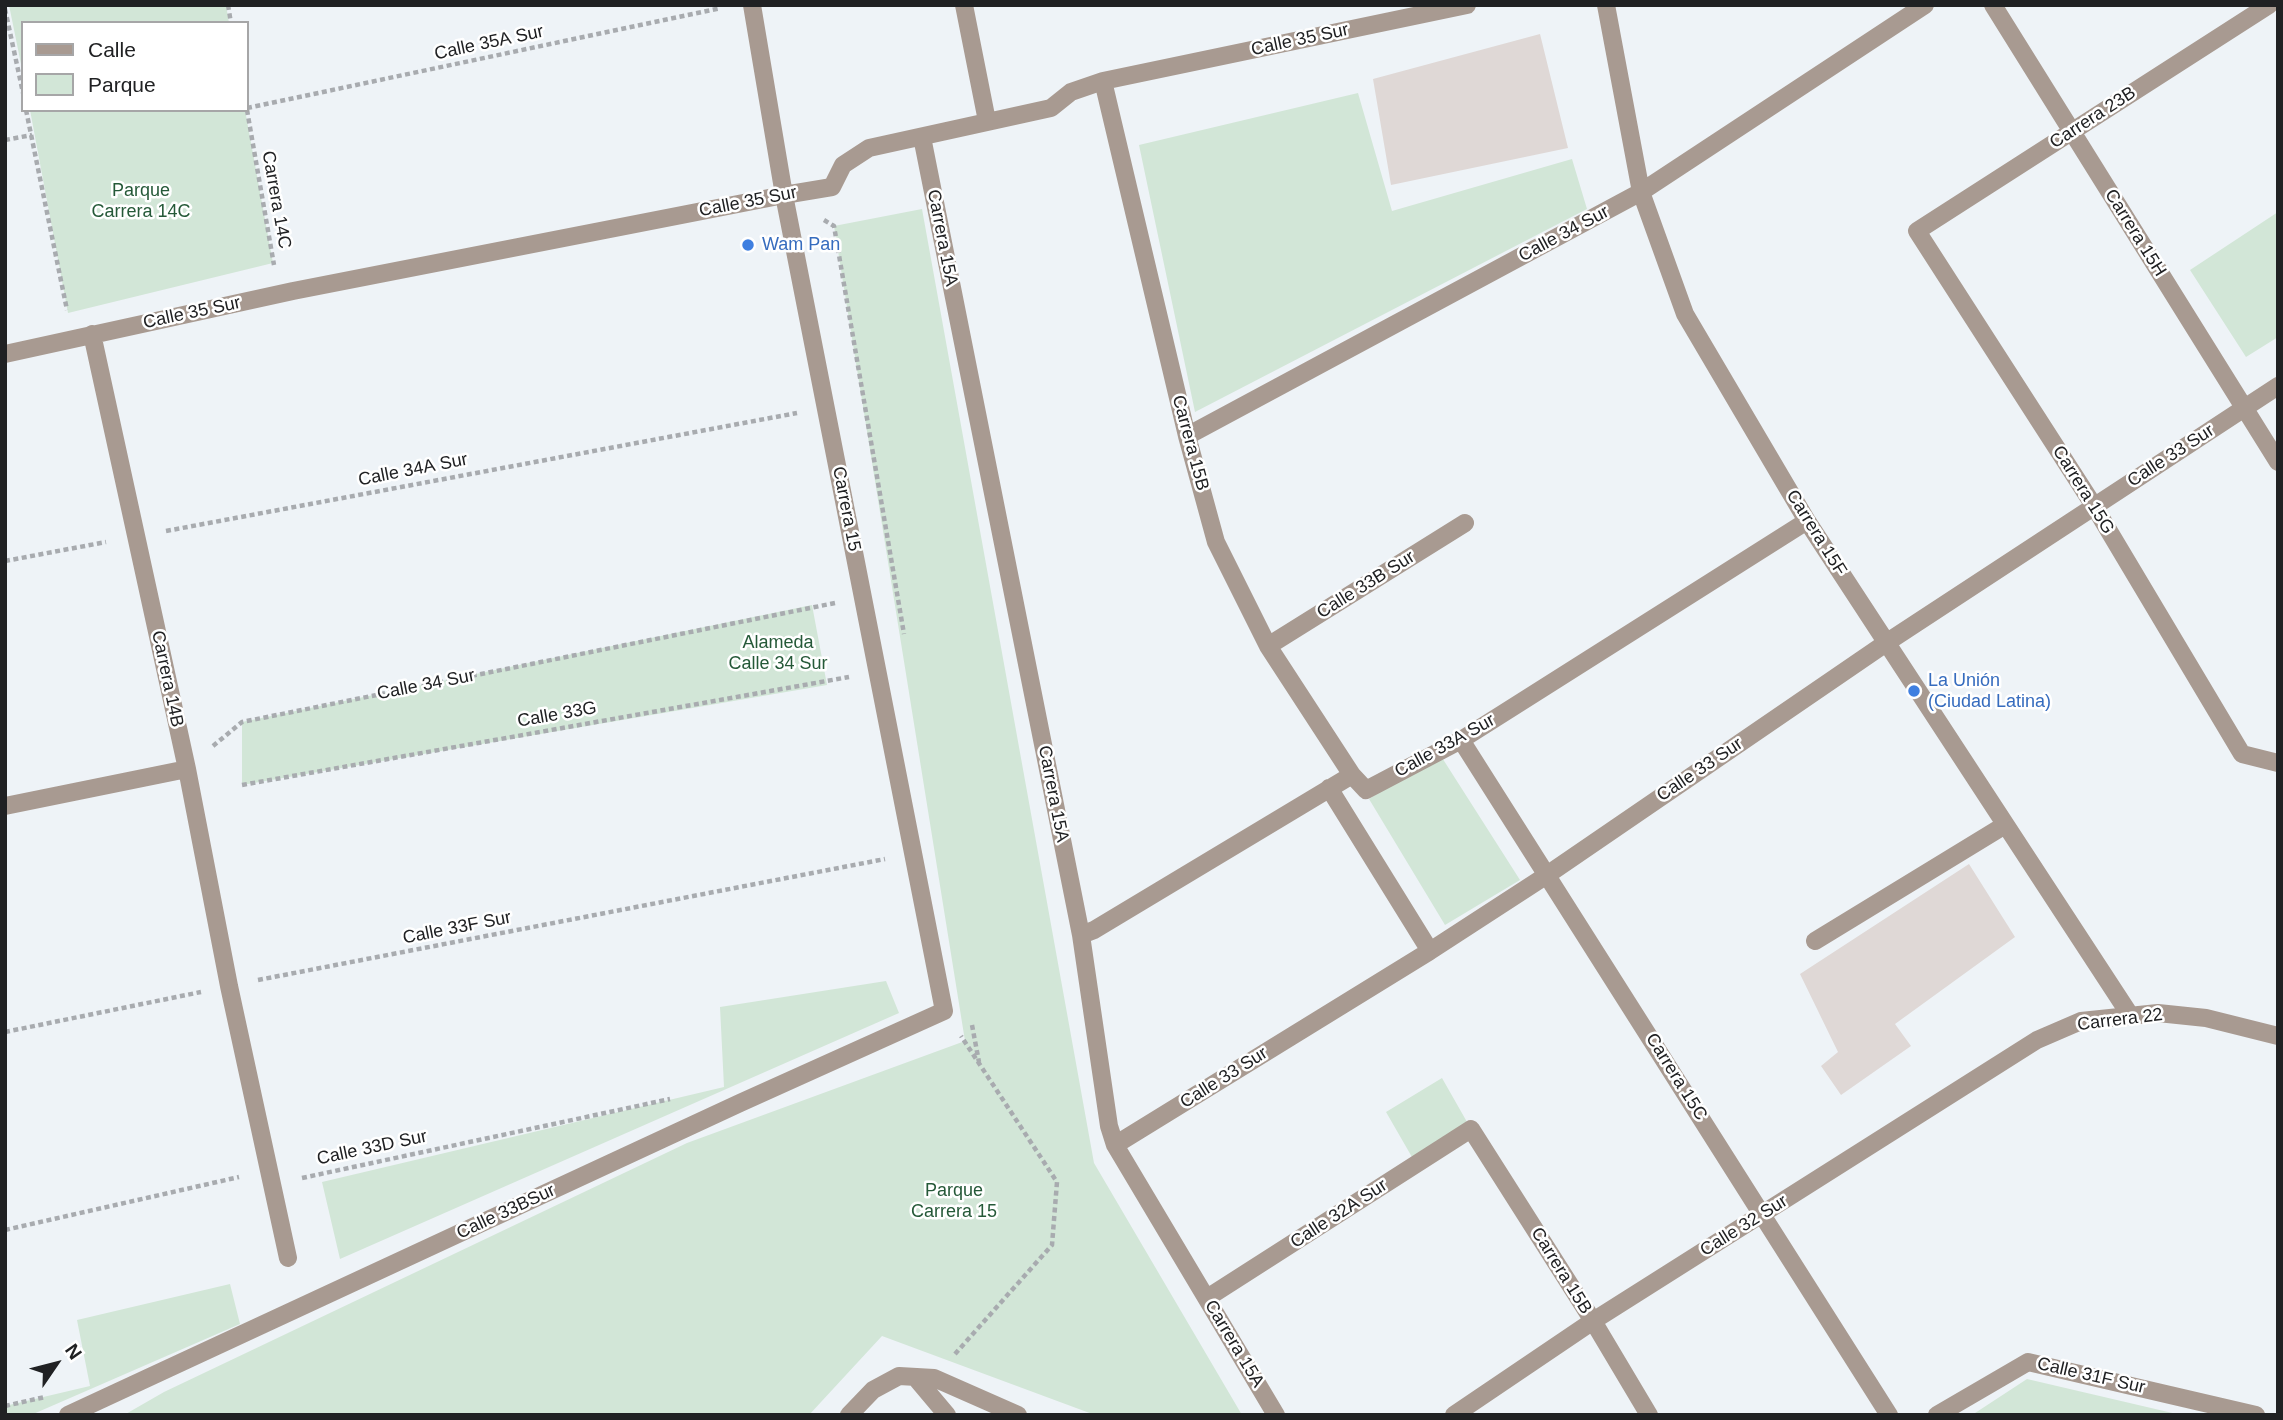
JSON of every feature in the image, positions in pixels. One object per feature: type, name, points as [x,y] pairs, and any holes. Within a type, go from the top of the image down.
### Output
[{"type":"street","name":"Carrera 15","points":[[752,5],[784,195],[944,1011]]},
{"type":"street","points":[[964,5],[988,121]]},
{"type":"street","name":"Calle 35 Sur","points":[[5,354],[279,294],[832,187],[843,165],[869,149],[1051,108],[1071,92],[1102,81],[1467,5]]},
{"type":"street","name":"Carrera 15F","points":[[1606,5],[1641,192],[1685,314],[1807,521],[2130,1016]]},
{"type":"street","name":"Calle 34 Sur","points":[[1187,436],[1641,192],[1925,5]]},
{"type":"street","name":"Carrera 15H","points":[[1993,5],[2278,462]]},
{"type":"street","name":"Carrera 23B","points":[[1917,231],[2269,5]]},
{"type":"street","name":"Carrera 15B","points":[[1102,81],[1187,436],[1216,542],[1268,646],[1352,775]]},
{"type":"street","name":"Carrera 15A","points":[[922,136],[1081,935],[1109,1126],[1115,1145],[1276,1415]]},
{"type":"street","name":"Carrera 15G","points":[[1917,231],[2094,506],[2242,754],[2278,763]]},
{"type":"street","name":"Carrera 14B","points":[[92,334],[187,769],[229,986],[288,1258]]},
{"type":"street","name":"Calle 33 Sur","points":[[1115,1145],[1430,951],[1547,875],[1886,643],[2278,386]]},
{"type":"street","name":"Calle 33A Sur","points":[[1352,775],[1366,790],[1461,740],[1807,521]]},
{"type":"street","name":"Calle 33B Sur","points":[[1268,646],[1465,523]]},
{"type":"street","name":"Carrera 15C","points":[[1461,740],[1889,1415]]},
{"type":"street","points":[[5,806],[187,769]]},
{"type":"street","points":[[1081,935],[1094,930],[1352,775]]},
{"type":"street","points":[[1329,788],[1430,951]]},
{"type":"street","points":[[1815,941],[2005,825]]},
{"type":"street","name":"Calle 33BSur","points":[[68,1415],[944,1011]]},
{"type":"street","name":"Carrera 22","points":[[2037,1040],[2081,1021],[2158,1013],[2206,1018],[2278,1037]]},
{"type":"street","name":"Calle 32 Sur","points":[[1454,1415],[1593,1321],[2037,1040]]},
{"type":"street","name":"Carrera 15B","points":[[1471,1129],[1593,1321],[1649,1415]]},
{"type":"street","name":"Calle 32A Sur","points":[[1207,1298],[1471,1129]]},
{"type":"street","name":"Calle 31F Sur","points":[[1937,1415],[2028,1362],[2256,1415]]},
{"type":"street","points":[[907,1376],[947,1415]]},
{"type":"street","points":[[849,1415],[873,1390],[907,1376],[933,1378],[1018,1415]]},
{"type":"path","name":"Calle 35A Sur","points":[[248,109],[722,8]]},
{"type":"path","points":[[5,9],[21,84]]},
{"type":"path","points":[[26,112],[68,313],[92,334]]},
{"type":"path","name":"Carrera 14C","points":[[248,112],[279,294]]},
{"type":"path","points":[[5,140],[32,135]]},
{"type":"path","name":"Calle 34A Sur","points":[[5,561],[826,408]]},
{"type":"path","name":"Calle 34 Sur","points":[[187,769],[242,722],[863,597]]},
{"type":"path","name":"Calle 33G","points":[[242,785],[878,672]]},
{"type":"path","name":"Calle 33F Sur","points":[[5,1032],[914,853]]},
{"type":"path","points":[[933,1378],[1052,1245],[1056,1182],[944,1011]]},
{"type":"path","name":"Calle 33D Sur","points":[[5,1230],[236,1176],[271,1185],[671,1099]]},
{"type":"green space","points":[[9,5],[226,5],[229,21],[21,21],[21,64]]},
{"type":"green space","points":[[1358,93],[1392,211],[1572,159],[1587,209],[1195,412],[1139,145]]},
{"type":"green space","name":"Parque Carrera 14C","points":[[30,112],[245,112],[273,263],[68,313]]},
{"type":"green space","name":"Parque Carrera 15","points":[[922,209],[1094,1163],[1242,1415],[1095,1415],[882,1336],[809,1415],[124,1415],[164,1392],[687,1143],[965,1041],[834,226]]},
{"type":"green space","points":[[2278,212],[2278,337],[2246,357],[2190,270]]},
{"type":"green space","name":"Alameda Calle 34 Sur","points":[[812,605],[827,685],[242,785],[242,722]]},
{"type":"green space","points":[[1439,753],[1520,880],[1445,925],[1369,799]]},
{"type":"green space","points":[[886,981],[899,1013],[340,1259],[322,1182],[724,1087],[720,1007]]},
{"type":"green space","points":[[1442,1078],[1471,1129],[1416,1164],[1386,1112]]},
{"type":"green space","points":[[230,1284],[240,1324],[31,1415],[5,1415],[5,1406],[90,1386],[77,1320]]},
{"type":"green space","points":[[2027,1379],[2181,1415],[1972,1415]]},
{"type":"building","points":[[1540,34],[1568,148],[1391,185],[1373,79]]},
{"type":"building","points":[[1969,864],[2015,937],[1895,1024],[1911,1046],[1841,1095],[1821,1066],[1838,1052],[1800,974]]},
{"type":"place","name":"Wam Pan","points":[[748,245]]},
{"type":"place","name":"La Unión (Ciudad Latina)","points":[[1914,691]]}]
